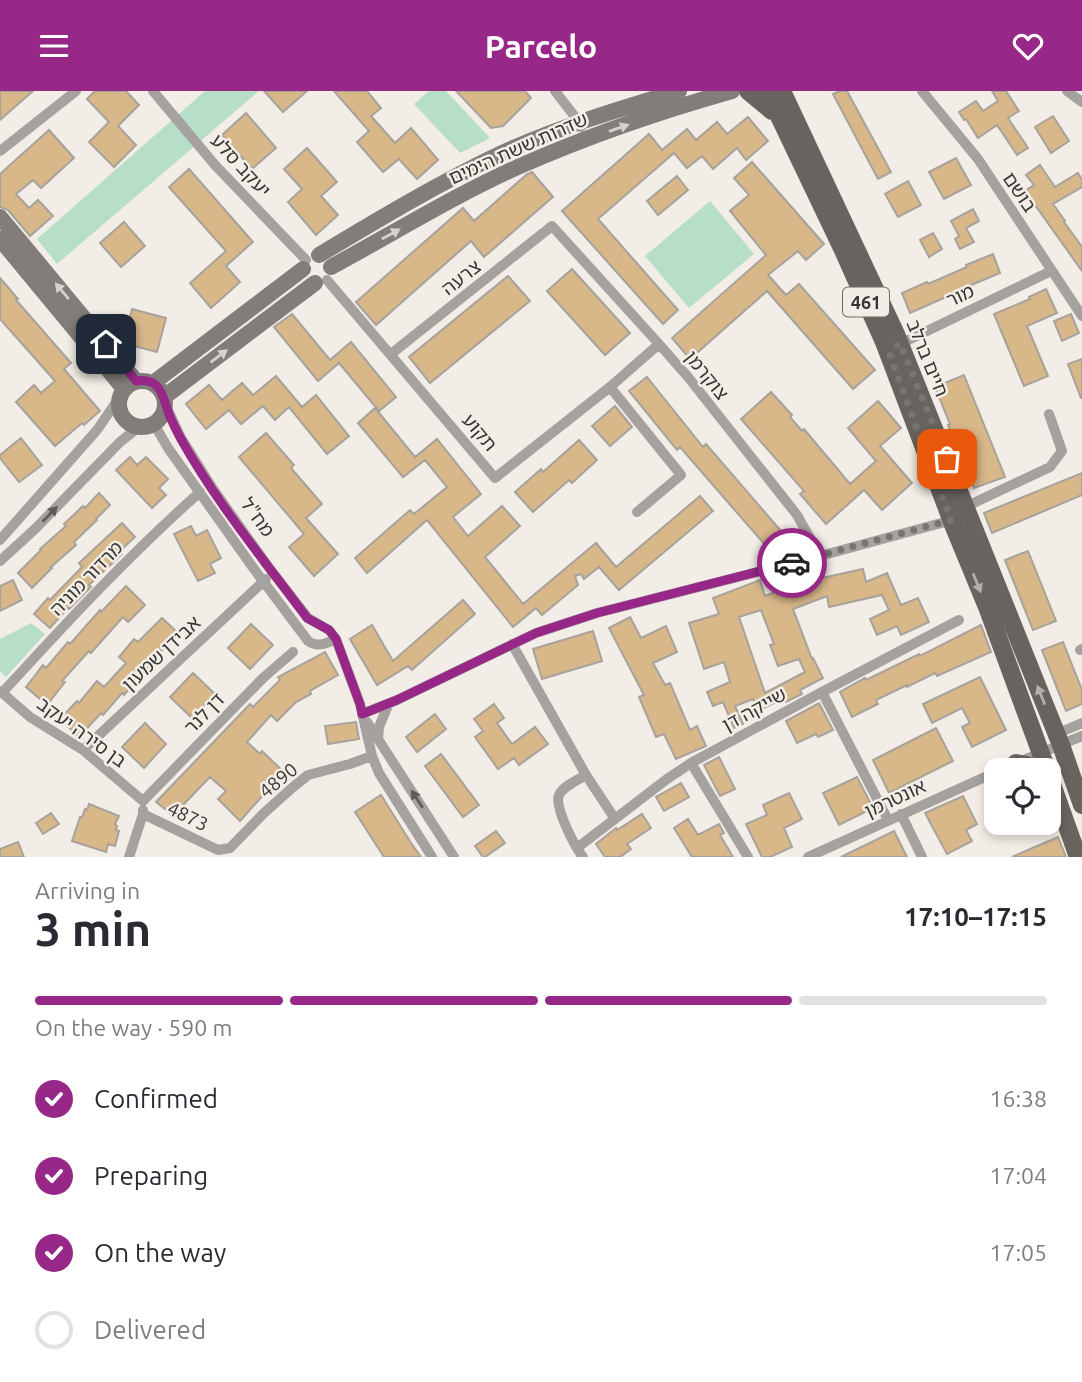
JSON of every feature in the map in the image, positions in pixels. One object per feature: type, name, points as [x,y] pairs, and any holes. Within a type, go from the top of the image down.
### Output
[{"type":"main road","points":[[748,91],[780,118]]},
{"type":"main road","name":"חיים ברלב","points":[[767,91],[842,248],[895,350]]},
{"type":"main road","name":"חיים ברלב","points":[[782,91],[895,350],[1059,740],[1082,805]]},
{"type":"main road","name":"חיים ברלב","points":[[962,514],[987,607],[1043,758]]},
{"type":"main road","name":"חיים ברלב","points":[[1061,810],[1078,857]]},
{"type":"street","points":[[0,151],[76,91]]},
{"type":"street","name":"יעקב סלע","points":[[153,91],[215,165],[310,262]]},
{"type":"street","points":[[555,91],[579,122],[586,139]]},
{"type":"street","name":"שדרות ששת הימים","points":[[0,540],[133,388],[310,262],[402,205],[504,153],[579,122],[676,91]]},
{"type":"street","name":"שדרות ששת הימים","points":[[165,401],[324,277],[471,190],[586,139],[732,91]]},
{"type":"street","name":"בושם","points":[[922,91],[978,159],[1082,316]]},
{"type":"street","points":[[1067,91],[1082,102]]},
{"type":"street","points":[[0,217],[133,388]]},
{"type":"street","name":"צוקרמן","points":[[552,226],[659,344],[797,515],[820,556]]},
{"type":"street","name":"צרעה","points":[[391,354],[552,226]]},
{"type":"street","points":[[0,239],[133,388],[162,391],[165,401],[160,419],[120,442],[0,561]]},
{"type":"street","points":[[327,259],[324,277],[307,279],[310,262],[327,259]]},
{"type":"street","name":"מור","points":[[895,350],[1051,271]]},
{"type":"street","name":"תקוע","points":[[324,277],[495,478],[610,387],[659,344]]},
{"type":"street","points":[[610,387],[681,475],[637,512]]},
{"type":"street","points":[[133,388],[119,406],[121,414],[125,420],[147,425]]},
{"type":"street","name":"מח\"ל","points":[[147,425],[168,448],[308,641],[320,646],[336,639],[329,630],[307,618],[213,489],[181,438],[165,401]]},
{"type":"street","points":[[362,714],[536,633],[597,613],[820,556],[962,514],[1050,467],[1062,451],[1049,414]]},
{"type":"street","name":"מרדור מוניה","points":[[1,692],[92,595],[155,532],[200,492]]},
{"type":"street","name":"אבידן שמעון","points":[[83,750],[274,573]]},
{"type":"street","name":"שייקה דן","points":[[580,853],[615,819],[691,763],[959,620]]},
{"type":"street","points":[[336,639],[360,704],[372,756],[386,786],[432,857]]},
{"type":"street","points":[[512,644],[586,775],[615,819]]},
{"type":"street","name":"דן לנר","points":[[143,801],[263,678],[293,652]]},
{"type":"street","name":"בן סירה יעקב","points":[[1,692],[30,717],[83,750],[143,801]]},
{"type":"street","points":[[822,692],[888,820]]},
{"type":"street","points":[[378,739],[379,727],[389,703]]},
{"type":"street","points":[[362,714],[454,857]]},
{"type":"street","points":[[1059,740],[1082,723]]},
{"type":"street","points":[[1059,740],[1082,736]]},
{"type":"street","name":"אונטרמן","points":[[1027,758],[1059,740]]},
{"type":"street","name":"4890","points":[[218,850],[230,848],[277,801],[308,775],[372,756]]},
{"type":"street","points":[[691,763],[748,857]]},
{"type":"street","points":[[580,853],[558,805],[558,797],[564,789],[586,775]]},
{"type":"street","name":"אונטרמן","points":[[808,857],[984,777]]},
{"type":"street","points":[[129,857],[143,814],[143,801]]},
{"type":"street","name":"4873","points":[[143,814],[218,850]]},
{"type":"street","points":[[901,814],[922,857]]},
{"type":"green space","points":[[205,91],[259,91],[57,264],[37,239]]},
{"type":"green space","points":[[429,91],[446,91],[490,138],[460,153],[414,104]]},
{"type":"green space","points":[[710,201],[754,254],[689,308],[645,256]]},
{"type":"green space","points":[[31,623],[45,634],[6,677],[0,671],[0,639]]},
{"type":"building","points":[[0,91],[33,91],[0,120]]},
{"type":"building","points":[[95,91],[126,91],[139,105],[118,126],[136,145],[114,167],[89,142],[109,122],[87,99]]},
{"type":"building","points":[[264,91],[307,91],[283,112]]},
{"type":"building","points":[[334,91],[367,91],[381,108],[371,116],[395,143],[411,128],[438,160],[417,179],[399,159],[383,172],[357,142],[369,131]]},
{"type":"building","points":[[456,91],[525,91],[531,98],[503,126],[491,128]]},
{"type":"building","points":[[847,91],[891,172],[878,179],[833,94]]},
{"type":"building","points":[[992,91],[1006,91],[1019,111],[1008,118],[1028,148],[1017,155],[997,125],[978,138],[959,112],[976,101],[983,111],[998,101]]},
{"type":"building","points":[[246,113],[276,148],[252,169],[222,135]]},
{"type":"building","points":[[1053,116],[1069,141],[1051,153],[1035,127]]},
{"type":"building","points":[[748,117],[768,141],[746,160],[737,148],[713,169],[702,156],[687,168],[674,153],[598,219],[678,310],[663,324],[562,211],[649,134],[662,150],[687,129],[696,140],[717,122],[727,134]]},
{"type":"building","points":[[49,130],[74,158],[41,188],[33,180],[16,194],[29,208],[38,200],[53,216],[30,236],[8,210],[0,207],[0,174]]},
{"type":"building","points":[[307,148],[337,182],[321,196],[338,215],[316,235],[288,202],[302,189],[284,169]]},
{"type":"building","points":[[956,158],[971,185],[944,199],[929,172]]},
{"type":"building","points":[[752,162],[824,244],[806,260],[798,251],[768,275],[786,295],[799,284],[875,370],[853,389],[767,291],[690,359],[672,338],[766,255],[730,211],[749,195],[734,178]]},
{"type":"building","points":[[1040,165],[1055,187],[1078,173],[1082,180],[1082,187],[1053,204],[1082,247],[1082,271],[1025,191],[1034,185],[1026,175]]},
{"type":"building","points":[[189,169],[253,242],[226,266],[240,282],[211,308],[190,283],[226,251],[169,187]]},
{"type":"building","points":[[532,172],[553,197],[484,257],[471,241],[376,325],[356,302],[463,208],[474,221]]},
{"type":"building","points":[[677,176],[688,190],[658,215],[647,201]]},
{"type":"building","points":[[908,181],[921,205],[898,217],[885,194]]},
{"type":"building","points":[[973,209],[979,221],[966,228],[974,242],[960,249],[955,239],[959,236],[951,221]]},
{"type":"building","points":[[124,222],[145,246],[121,267],[100,243]]},
{"type":"building","points":[[933,233],[942,249],[929,257],[920,240]]},
{"type":"building","points":[[993,254],[1000,273],[910,313],[902,293]]},
{"type":"building","points":[[572,269],[630,333],[605,355],[547,291]]},
{"type":"building","points":[[508,276],[530,301],[430,383],[409,357]]},
{"type":"building","points":[[0,278],[71,363],[64,369],[100,411],[55,446],[16,402],[34,385],[41,393],[55,381],[0,319]]},
{"type":"building","points":[[1046,289],[1057,313],[1027,326],[1048,376],[1024,386],[994,314]]},
{"type":"building","points":[[132,309],[166,318],[157,352],[123,343]]},
{"type":"building","points":[[292,314],[330,360],[351,342],[396,397],[379,411],[339,363],[318,381],[274,327]]},
{"type":"building","points":[[1071,314],[1079,333],[1062,341],[1054,321]]},
{"type":"building","points":[[1082,359],[1082,398],[1081,398],[1068,364]]},
{"type":"building","points":[[964,375],[1005,477],[974,488],[935,387]]},
{"type":"building","points":[[276,376],[302,407],[316,395],[349,436],[327,454],[289,407],[275,420],[263,406],[241,424],[229,410],[206,429],[186,404],[209,385],[222,400],[242,383],[253,395]]},
{"type":"building","points":[[647,377],[703,447],[706,444],[781,531],[765,545],[680,447],[677,450],[629,391]]},
{"type":"building","points":[[771,392],[850,484],[876,461],[848,428],[878,401],[901,428],[880,446],[912,483],[882,510],[864,490],[826,524],[800,494],[804,491],[741,419]]},
{"type":"building","points":[[615,406],[632,427],[610,446],[592,426]]},
{"type":"building","points":[[375,408],[415,457],[437,439],[481,494],[453,517],[468,536],[502,506],[520,526],[485,557],[523,604],[596,543],[616,567],[700,496],[713,511],[619,590],[599,567],[584,579],[581,574],[575,576],[578,585],[542,615],[536,608],[513,627],[427,520],[367,573],[355,558],[410,510],[414,514],[447,487],[425,460],[403,477],[358,423]]},
{"type":"building","points":[[266,433],[294,465],[291,468],[322,504],[306,518],[338,554],[314,576],[289,547],[304,534],[239,457]]},
{"type":"building","points":[[21,438],[42,465],[19,482],[0,455]]},
{"type":"building","points":[[579,440],[597,460],[572,483],[569,480],[533,512],[515,492],[541,469],[543,472]]},
{"type":"building","points":[[130,457],[137,465],[146,457],[168,479],[159,488],[166,495],[152,508],[116,470]]},
{"type":"building","points":[[1082,473],[1082,495],[992,533],[984,513]]},
{"type":"building","points":[[99,493],[110,505],[74,542],[76,545],[32,588],[18,573],[66,526],[64,524]]},
{"type":"building","points":[[122,523],[135,537],[120,551],[122,554],[50,628],[34,614],[82,567],[79,563]]},
{"type":"building","points":[[191,526],[196,536],[207,530],[221,558],[210,564],[215,573],[198,581],[174,534]]},
{"type":"building","points":[[1028,551],[1056,621],[1033,630],[1005,560]]},
{"type":"building","points":[[863,569],[866,582],[887,573],[901,605],[918,598],[929,622],[901,635],[897,626],[877,635],[870,619],[889,610],[882,595],[829,607],[827,596],[793,609],[812,659],[823,678],[800,690],[802,694],[786,702],[784,698],[758,711],[753,699],[735,706],[743,724],[734,728],[723,702],[713,706],[707,692],[730,682],[724,662],[704,669],[689,623],[719,614],[713,598],[760,580],[765,596],[798,583],[796,578],[810,573],[813,580]],"holes":[[[761,610],[774,644],[770,645],[778,666],[799,659],[805,672],[765,693],[739,617]]]},
{"type":"building","points":[[13,580],[22,600],[0,611],[0,586]]},
{"type":"building","points":[[126,586],[145,605],[128,622],[123,617],[91,653],[89,651],[62,681],[65,682],[47,705],[26,687],[43,665],[46,668],[68,642],[70,644]]},
{"type":"building","points":[[463,600],[475,614],[412,670],[408,666],[377,685],[350,639],[372,625],[393,661]]},
{"type":"building","points":[[630,617],[641,638],[666,626],[677,652],[653,663],[665,685],[670,683],[690,730],[697,726],[706,746],[676,759],[664,734],[656,737],[639,697],[644,695],[609,628]]},
{"type":"building","points":[[162,618],[179,634],[157,655],[124,695],[122,693],[79,737],[60,719],[77,701],[79,703],[97,681],[104,687],[126,663],[119,657],[134,639],[138,642]]},
{"type":"building","points":[[251,624],[273,645],[250,669],[228,648]]},
{"type":"building","points":[[981,625],[991,652],[937,676],[935,673],[907,685],[876,700],[878,704],[852,717],[840,692]]},
{"type":"building","points":[[593,631],[602,661],[542,679],[533,649]]},
{"type":"building","points":[[1063,642],[1082,690],[1082,704],[1066,711],[1042,650]]},
{"type":"building","points":[[325,652],[338,675],[310,691],[311,694],[296,702],[277,721],[271,715],[247,742],[260,754],[262,751],[289,777],[278,789],[273,784],[240,821],[218,799],[226,791],[210,777],[175,817],[156,802],[250,704],[253,707],[280,680],[278,677]]},
{"type":"building","points":[[193,673],[215,694],[192,718],[170,697]]},
{"type":"building","points":[[980,677],[1006,730],[972,747],[962,727],[970,723],[962,708],[932,723],[923,704]]},
{"type":"building","points":[[819,703],[833,730],[797,743],[786,721]]},
{"type":"building","points":[[494,704],[504,718],[497,723],[512,744],[535,727],[548,744],[519,765],[514,758],[498,769],[475,737],[483,731],[474,719]]},
{"type":"building","points":[[435,714],[446,729],[417,752],[406,737]]},
{"type":"building","points":[[356,722],[359,739],[328,744],[325,726]]},
{"type":"building","points":[[145,723],[166,744],[144,768],[122,747]]},
{"type":"building","points":[[936,728],[953,761],[889,793],[873,760]]},
{"type":"building","points":[[441,754],[479,805],[463,817],[425,766]]},
{"type":"building","points":[[719,757],[735,789],[720,796],[704,765]]},
{"type":"building","points":[[857,777],[873,808],[839,825],[823,793]]},
{"type":"building","points":[[681,783],[689,797],[664,811],[656,797]]},
{"type":"building","points":[[789,793],[802,819],[784,828],[792,847],[770,857],[762,857],[746,824],[767,815],[763,805]]},
{"type":"building","points":[[381,795],[421,857],[384,857],[355,812]]},
{"type":"building","points":[[963,796],[977,824],[966,830],[972,841],[947,854],[925,813]]},
{"type":"building","points":[[89,804],[119,816],[115,824],[116,830],[119,831],[115,846],[108,844],[106,852],[72,841],[80,817]]},
{"type":"building","points":[[51,813],[59,824],[43,834],[36,823]]},
{"type":"building","points":[[642,814],[651,828],[627,844],[631,849],[620,857],[605,857],[596,844],[616,828],[617,830]]},
{"type":"building","points":[[688,819],[698,835],[719,824],[724,833],[720,835],[733,857],[692,857],[674,828]]},
{"type":"building","points":[[496,831],[505,843],[483,857],[475,846]]},
{"type":"building","points":[[894,831],[907,857],[841,857]]},
{"type":"building","points":[[1058,837],[1066,857],[1012,857],[1030,849]]},
{"type":"building","points":[[18,842],[24,857],[0,857],[0,849]]},
{"type":"way so far","points":[[792,563],[951,520],[890,356],[891,351],[900,343],[947,459]]},
{"type":"route","points":[[106,344],[136,381],[153,383],[162,391],[181,438],[213,489],[307,618],[329,630],[336,639],[362,714],[536,633],[597,613],[792,563]]}]
